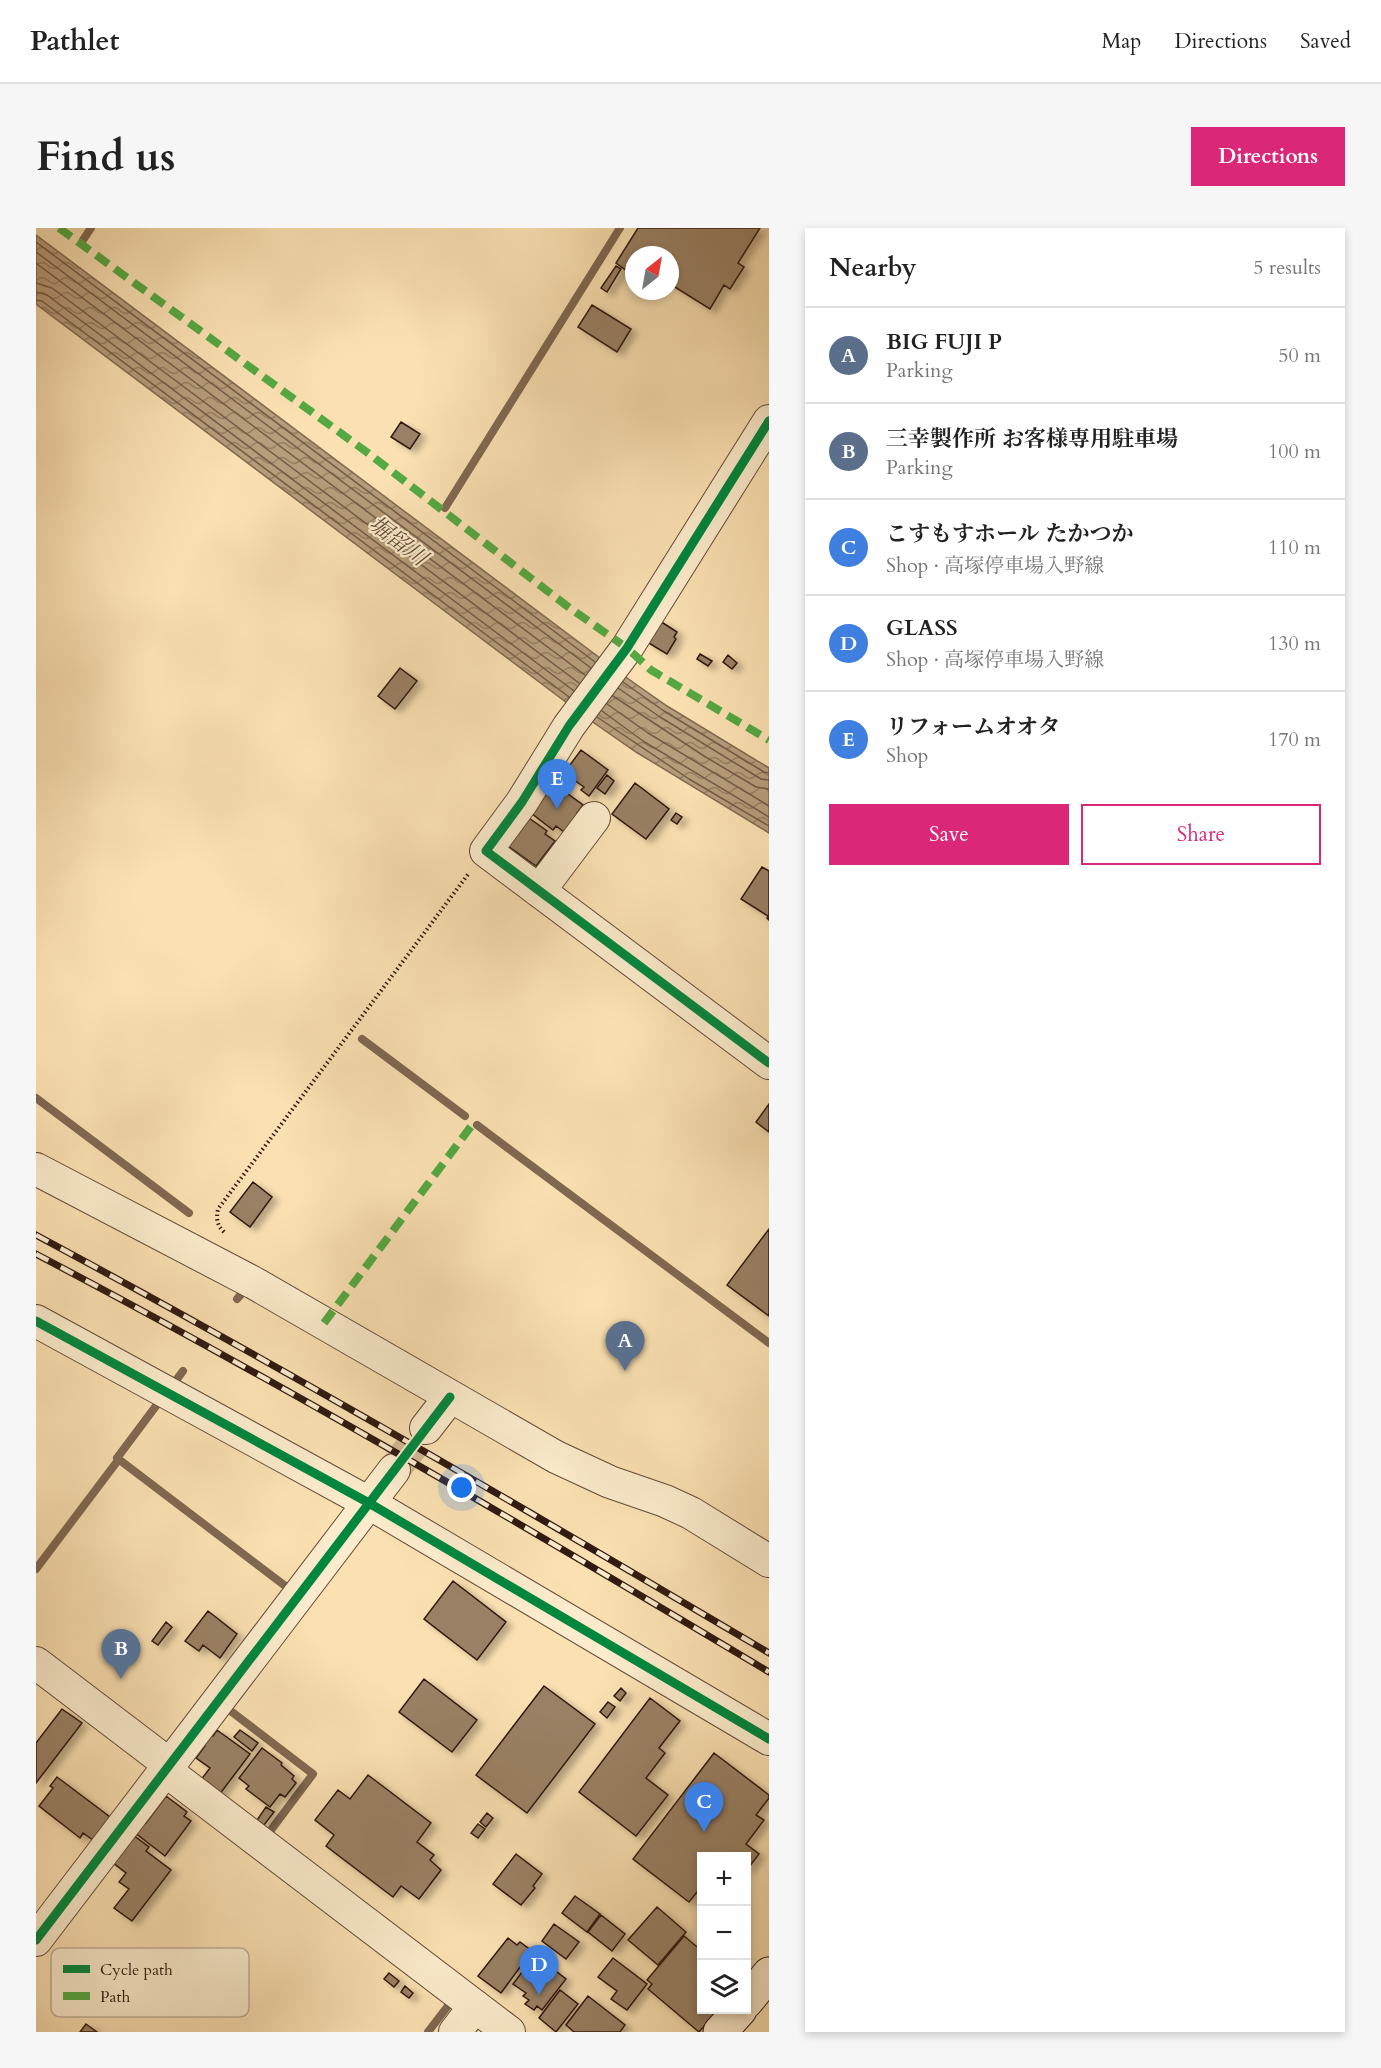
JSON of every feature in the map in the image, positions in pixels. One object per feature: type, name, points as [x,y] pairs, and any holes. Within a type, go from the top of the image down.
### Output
[{"type":"main road","points":[[751,1997],[769,1974]]},
{"type":"main road","points":[[720,2032],[736,2014]]},
{"type":"street","points":[[769,421],[623,653],[569,726],[522,802],[486,851],[769,1063]]},
{"type":"street","points":[[539,891],[594,818]]},
{"type":"street","points":[[38,1173],[254,1283],[556,1457],[584,1471],[691,1513],[769,1561]]},
{"type":"street","points":[[36,1321],[369,1503],[769,1738]]},
{"type":"street","points":[[426,1428],[450,1396]]},
{"type":"street","points":[[36,1940],[394,1470]]},
{"type":"street","points":[[36,1663],[167,1768],[509,2032]]},
{"type":"street","points":[[455,2032],[475,2006]]},
{"type":"path","points":[[232,1238],[219,1227],[216,1217],[218,1209],[486,851]]},
{"type":"water","name":"堀留川","points":[[36,235],[620,673],[667,706],[769,768],[769,833],[636,752],[587,718],[36,304]]},
{"type":"building","points":[[638,228],[760,228],[738,263],[744,267],[730,289],[724,285],[710,309],[679,290],[679,246],[627,246]]},
{"type":"building","points":[[625,249],[625,270],[616,263]]},
{"type":"building","points":[[616,266],[621,269],[607,292],[601,288]]},
{"type":"building","points":[[592,305],[631,329],[617,352],[578,327]]},
{"type":"building","points":[[401,422],[420,434],[410,449],[391,437]]},
{"type":"building","points":[[660,621],[677,632],[674,637],[676,639],[667,654],[647,642]]},
{"type":"building","points":[[700,654],[712,661],[708,666],[697,659]]},
{"type":"building","points":[[728,655],[737,663],[732,669],[723,662]]},
{"type":"building","points":[[400,668],[417,681],[395,709],[378,696]]},
{"type":"building","points":[[581,750],[608,770],[589,796],[581,790],[584,787],[564,773]]},
{"type":"building","points":[[607,775],[614,781],[605,794],[597,788]]},
{"type":"building","points":[[553,783],[583,805],[577,813],[581,816],[568,835],[556,826],[553,830],[531,813]]},
{"type":"building","points":[[635,783],[669,809],[646,839],[612,814]]},
{"type":"building","points":[[676,813],[682,817],[677,824],[671,820]]},
{"type":"building","points":[[529,818],[547,831],[545,834],[555,841],[536,866],[508,846]]},
{"type":"building","points":[[762,867],[769,871],[769,920],[768,916],[741,899]]},
{"type":"building","points":[[769,1104],[769,1132],[756,1122]]},
{"type":"building","points":[[253,1182],[272,1197],[250,1227],[230,1212]]},
{"type":"building","points":[[769,1229],[769,1316],[727,1285]]},
{"type":"building","points":[[453,1581],[506,1622],[477,1660],[424,1619]]},
{"type":"building","points":[[208,1611],[237,1634],[220,1658],[203,1645],[199,1651],[185,1641]]},
{"type":"building","points":[[166,1622],[172,1627],[158,1645],[152,1641]]},
{"type":"building","points":[[424,1679],[477,1720],[452,1752],[399,1712]]},
{"type":"building","points":[[544,1686],[595,1724],[527,1813],[476,1775]]},
{"type":"building","points":[[621,1688],[626,1693],[620,1701],[614,1696]]},
{"type":"building","points":[[650,1698],[680,1721],[659,1748],[665,1753],[646,1778],[668,1795],[636,1836],[579,1792]]},
{"type":"building","points":[[608,1702],[615,1707],[607,1718],[600,1712]]},
{"type":"building","points":[[62,1709],[82,1723],[36,1783],[36,1743]]},
{"type":"building","points":[[217,1730],[250,1754],[216,1799],[197,1785],[210,1768],[196,1758],[205,1746],[202,1745]]},
{"type":"building","points":[[240,1730],[258,1743],[252,1751],[234,1737]]},
{"type":"building","points":[[262,1748],[282,1763],[281,1765],[294,1776],[292,1779],[296,1783],[285,1797],[280,1794],[270,1807],[246,1789],[249,1786],[239,1778]]},
{"type":"building","points":[[714,1753],[769,1795],[756,1815],[764,1820],[746,1844],[759,1854],[751,1864],[751,1852],[697,1852],[697,1892],[689,1902],[633,1859]]},
{"type":"building","points":[[368,1775],[431,1823],[417,1842],[434,1855],[430,1860],[441,1870],[419,1899],[401,1886],[393,1897],[326,1846],[334,1835],[315,1820],[338,1790],[350,1799]]},
{"type":"building","points":[[57,1777],[114,1820],[97,1843],[83,1833],[80,1838],[39,1806],[53,1788],[50,1786]]},
{"type":"building","points":[[166,1796],[187,1812],[184,1816],[191,1821],[165,1856],[134,1832],[142,1821],[146,1823]]},
{"type":"building","points":[[266,1807],[274,1812],[264,1825],[257,1820]]},
{"type":"building","points":[[487,1813],[493,1818],[486,1827],[480,1822]]},
{"type":"building","points":[[478,1824],[485,1829],[478,1838],[471,1833]]},
{"type":"building","points":[[129,1832],[149,1847],[146,1851],[171,1870],[132,1921],[114,1908],[129,1889],[119,1882],[126,1873],[108,1859]]},
{"type":"building","points":[[516,1854],[542,1874],[533,1886],[535,1888],[521,1905],[493,1884]]},
{"type":"building","points":[[575,1896],[600,1914],[587,1932],[562,1913]]},
{"type":"building","points":[[657,1907],[686,1932],[658,1965],[628,1940]]},
{"type":"building","points":[[601,1915],[625,1934],[612,1951],[588,1932]]},
{"type":"building","points":[[554,1924],[579,1942],[566,1959],[542,1941]]},
{"type":"building","points":[[684,1936],[697,1947],[697,2014],[715,2014],[699,2032],[648,1989],[652,1984],[647,1980]]},
{"type":"building","points":[[508,1938],[517,1945],[520,1942],[532,1951],[501,1993],[478,1976]]},
{"type":"building","points":[[535,1955],[566,1979],[542,2010],[537,2006],[534,2010],[525,2004],[529,2000],[523,1996],[526,1993],[513,1984]]},
{"type":"building","points":[[613,1958],[647,1984],[627,2010],[611,1999],[617,1991],[598,1977]]},
{"type":"building","points":[[389,1973],[399,1981],[394,1987],[384,1979]]},
{"type":"building","points":[[405,1986],[413,1993],[409,1998],[401,1992]]},
{"type":"building","points":[[560,1990],[578,2004],[556,2032],[539,2018]]},
{"type":"building","points":[[588,1996],[625,2025],[620,2032],[574,2032],[566,2025]]},
{"type":"building","points":[[86,2024],[97,2032],[80,2032]]},
{"type":"waterway","points":[[83,240],[91,228]]},
{"type":"waterway","points":[[445,508],[620,228]]},
{"type":"waterway","points":[[362,1039],[465,1116]]},
{"type":"waterway","points":[[36,1098],[189,1213]]},
{"type":"waterway","points":[[477,1125],[769,1343]]},
{"type":"waterway","points":[[237,1299],[245,1290]]},
{"type":"waterway","points":[[174,1383],[183,1371]]},
{"type":"waterway","points":[[159,1402],[117,1458],[288,1588]]},
{"type":"waterway","points":[[36,1569],[119,1459]]},
{"type":"waterway","points":[[232,1712],[313,1774],[268,1834],[273,1837]]},
{"type":"waterway","points":[[428,2032],[451,2002],[445,1998]]},
{"type":"tunnel","points":[[394,1470],[426,1428]]},
{"type":"railway","points":[[36,1235],[405,1440],[769,1653]]},
{"type":"railway","points":[[36,1254],[222,1354],[406,1458],[769,1672]]},
{"type":"marked path","points":[[59,228],[368,453],[567,606],[627,648],[651,670],[769,740]]},
{"type":"marked path","points":[[324,1323],[475,1121]]},
{"type":"cycle path","points":[[769,421],[627,648],[569,726],[522,802],[486,851],[769,1063]]},
{"type":"cycle path","points":[[36,1321],[369,1503],[769,1739]]},
{"type":"cycle path","points":[[36,1940],[450,1397]]},
{"type":"place","name":"リフォームオオタ","points":[[557,809]]},
{"type":"place","name":"BIG FUJI P","points":[[625,1371]]},
{"type":"place","name":"三幸製作所 お客様専用駐車場","points":[[121,1679]]},
{"type":"place","name":"こすもすホール たかつか","points":[[704,1832]]},
{"type":"place","name":"GLASS","points":[[539,1995]]}]
